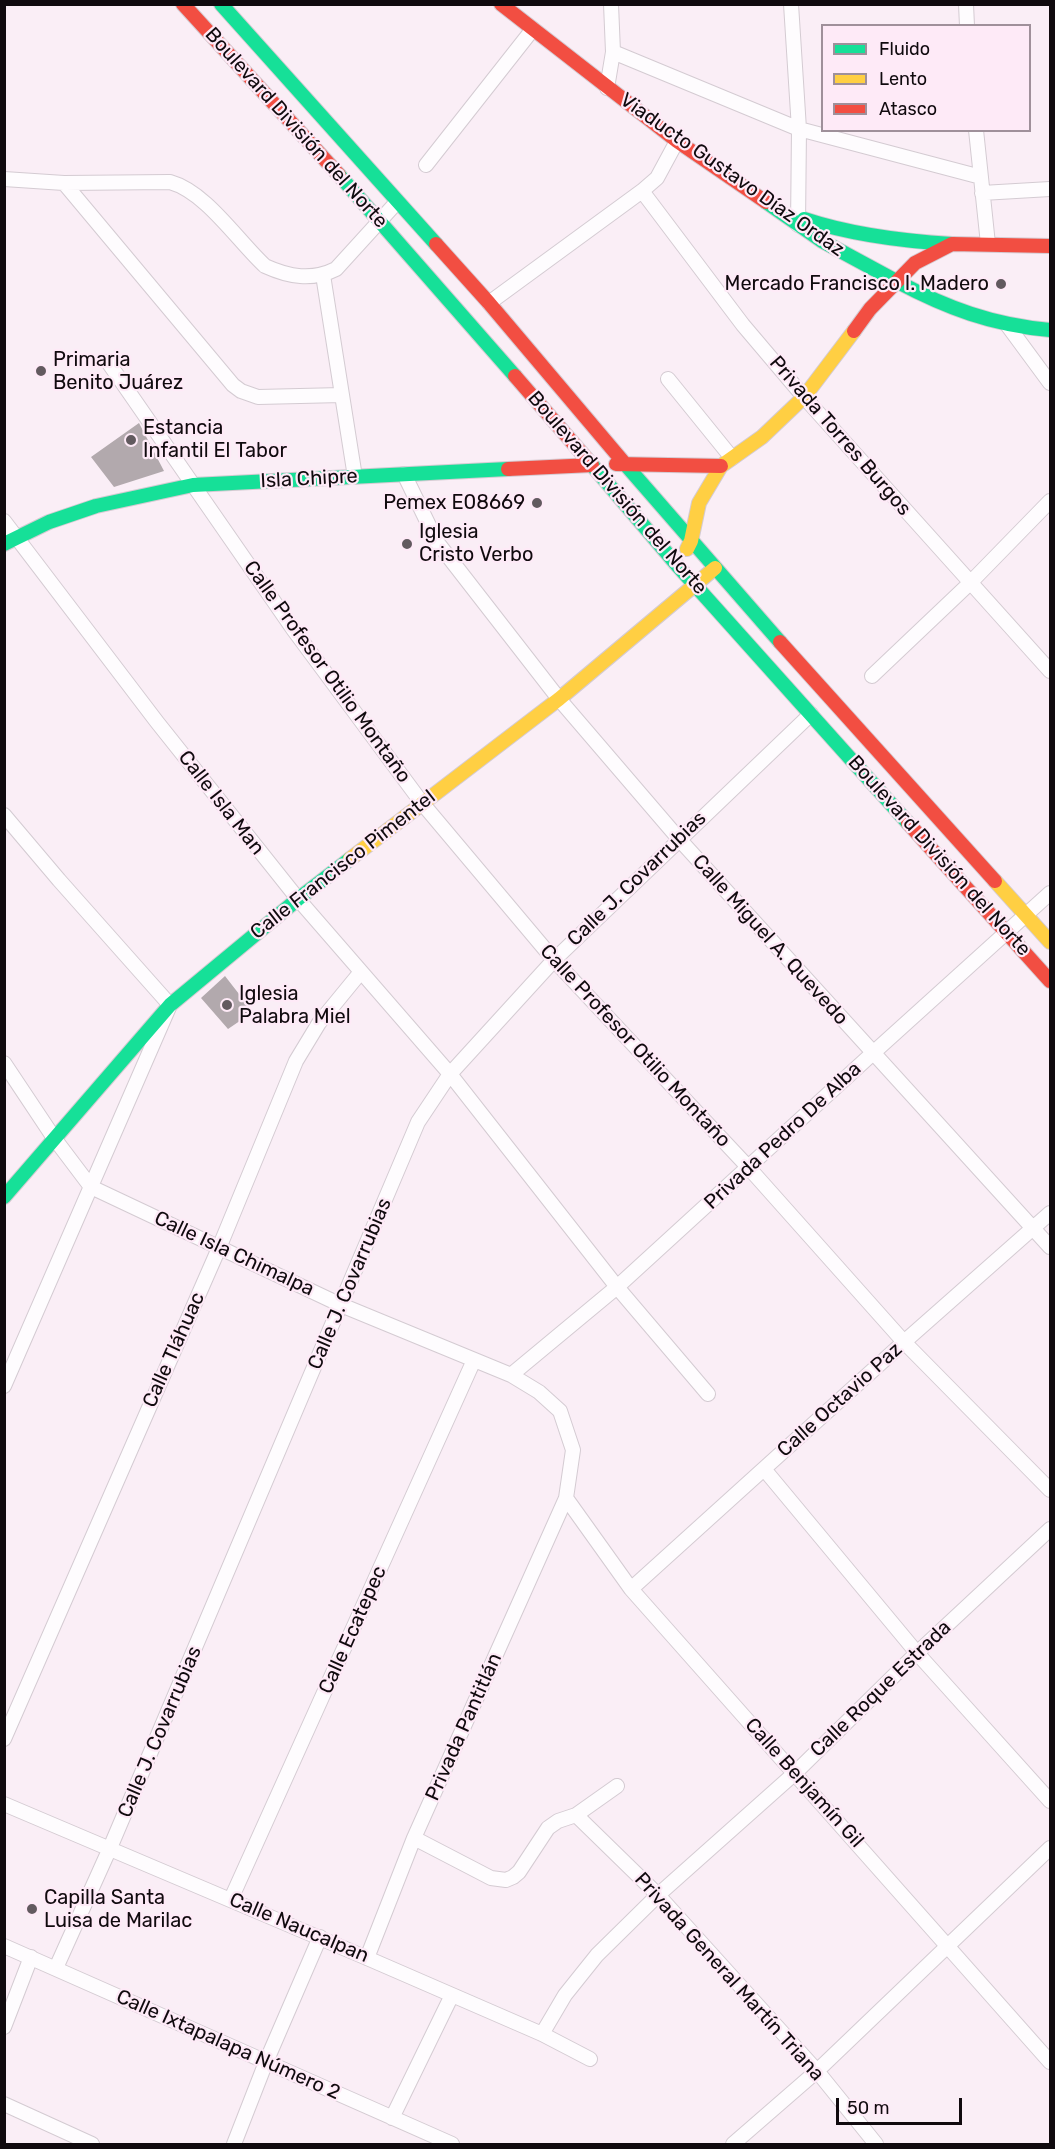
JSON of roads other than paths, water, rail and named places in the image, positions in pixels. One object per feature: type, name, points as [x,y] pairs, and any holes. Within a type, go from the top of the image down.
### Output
[{"type":"main road","name":"Boulevard División del Norte","points":[[183,4],[381,221],[677,565],[1050,981]]},
{"type":"main road","name":"Boulevard División del Norte","points":[[221,4],[489,303],[691,541],[839,710],[1050,942]]},
{"type":"main road","name":"Viaducto Gustavo Díaz Ordaz","points":[[501,4],[677,141],[772,207],[798,221],[822,241],[956,311],[1008,326],[1050,330]]},
{"type":"main road","points":[[798,221],[851,234],[910,242],[1050,246]]},
{"type":"main road","points":[[677,565],[691,541],[699,503],[726,462],[762,436],[804,397],[870,309],[896,281],[915,263],[952,244]]},
{"type":"main road","points":[[870,309],[899,294],[928,298]]},
{"type":"main road","points":[[625,464],[726,462]]},
{"type":"main road","name":"Isla Chipre","points":[[4,544],[75,512],[138,494],[193,485],[625,464]]},
{"type":"main road","name":"Calle Francisco Pimentel","points":[[4,1197],[170,1005],[298,899],[559,699],[715,568]]},
{"type":"street","points":[[607,88],[614,52],[611,4]]},
{"type":"street","points":[[791,4],[799,129],[798,221]]},
{"type":"street","points":[[966,4],[967,24]]},
{"type":"street","points":[[426,165],[533,29]]},
{"type":"street","points":[[614,52],[799,129],[981,177]]},
{"type":"street","points":[[976,132],[987,244]]},
{"type":"street","points":[[489,303],[642,191],[657,178],[677,141]]},
{"type":"street","points":[[4,178],[64,183],[170,182],[181,185],[198,196],[265,266],[292,275],[323,275],[336,269],[398,202]]},
{"type":"street","points":[[64,183],[225,376],[241,391],[258,397],[342,395]]},
{"type":"street","points":[[982,193],[1050,189]]},
{"type":"street","name":"Privada Torres Burgos","points":[[642,191],[743,325],[804,397],[1050,671]]},
{"type":"street","points":[[323,275],[355,477]]},
{"type":"street","points":[[1008,326],[1050,383]]},
{"type":"street","name":"Calle Profesor Otilio Montaño","points":[[108,362],[293,629],[422,803],[554,960],[749,1168],[904,1342],[1050,1490]]},
{"type":"street","points":[[668,379],[726,462]]},
{"type":"street","name":"Calle Miguel A. Quevedo","points":[[404,474],[437,542],[559,699],[679,839],[1050,1247]]},
{"type":"street","points":[[872,676],[970,583],[1050,501]]},
{"type":"street","name":"Calle Isla Man","points":[[4,521],[157,722],[298,899],[450,1074],[617,1287],[708,1394]]},
{"type":"street","name":"Calle J. Covarrubias","points":[[56,1968],[110,1848],[418,1122],[450,1074],[554,960],[811,714]]},
{"type":"street","points":[[4,814],[170,1005],[4,1386]]},
{"type":"street","name":"Privada Pedro De Alba","points":[[511,1375],[617,1287],[1050,893]]},
{"type":"street","name":"Calle Tláhuac","points":[[4,1739],[219,1248],[296,1061],[319,1023],[360,973]]},
{"type":"street","name":"Calle Isla Chimalpa","points":[[4,1063],[54,1138],[91,1187],[341,1305],[511,1375],[539,1392],[560,1411],[573,1450],[566,1498]]},
{"type":"street","name":"Calle Octavio Paz","points":[[631,1589],[1050,1213]]},
{"type":"street","name":"Calle Ecatepec","points":[[231,1899],[474,1360]]},
{"type":"street","points":[[764,1469],[917,1653],[1050,1801]]},
{"type":"street","name":"Calle Benjamín Gil","points":[[566,1498],[631,1589],[1050,2062]]},
{"type":"street","name":"Privada Pantitlán","points":[[367,1958],[414,1838],[566,1498]]},
{"type":"street","name":"Calle Roque Estrada","points":[[542,2034],[578,1977],[597,1955],[658,1895],[795,1773],[917,1653],[1050,1528]]},
{"type":"street","points":[[414,1838],[491,1878],[506,1880],[519,1872],[548,1828],[558,1821],[576,1815],[617,1786]]},
{"type":"street","name":"Calle Naucalpan","points":[[4,1804],[320,1937],[542,2034],[590,2059]]},
{"type":"street","name":"Privada General Martín Triana","points":[[576,1815],[658,1895],[817,2071],[876,2145]]},
{"type":"street","points":[[733,2145],[817,2071],[1050,1848]]},
{"type":"street","points":[[234,2145],[266,2062],[320,1937]]},
{"type":"street","name":"Calle Ixtapalapa Número 2","points":[[4,1946],[452,2145]]},
{"type":"street","points":[[4,2027],[31,1957]]},
{"type":"street","points":[[392,2118],[452,1995]]},
{"type":"street","points":[[4,2104],[92,2145]]},
{"type":"place","name":"Mercado Francisco I. Madero","points":[[1001,284]]},
{"type":"place","name":"Primaria Benito Juárez","points":[[41,371]]},
{"type":"place","name":"Estancia Infantil El Tabor","points":[[131,440]]},
{"type":"place","name":"Pemex E08669","points":[[537,503]]},
{"type":"place","name":"Iglesia Cristo Verbo","points":[[407,544]]},
{"type":"place","name":"Iglesia Palabra Miel","points":[[227,1005]]},
{"type":"place","name":"Capilla Santa Luisa de Marilac","points":[[32,1909]]}]
